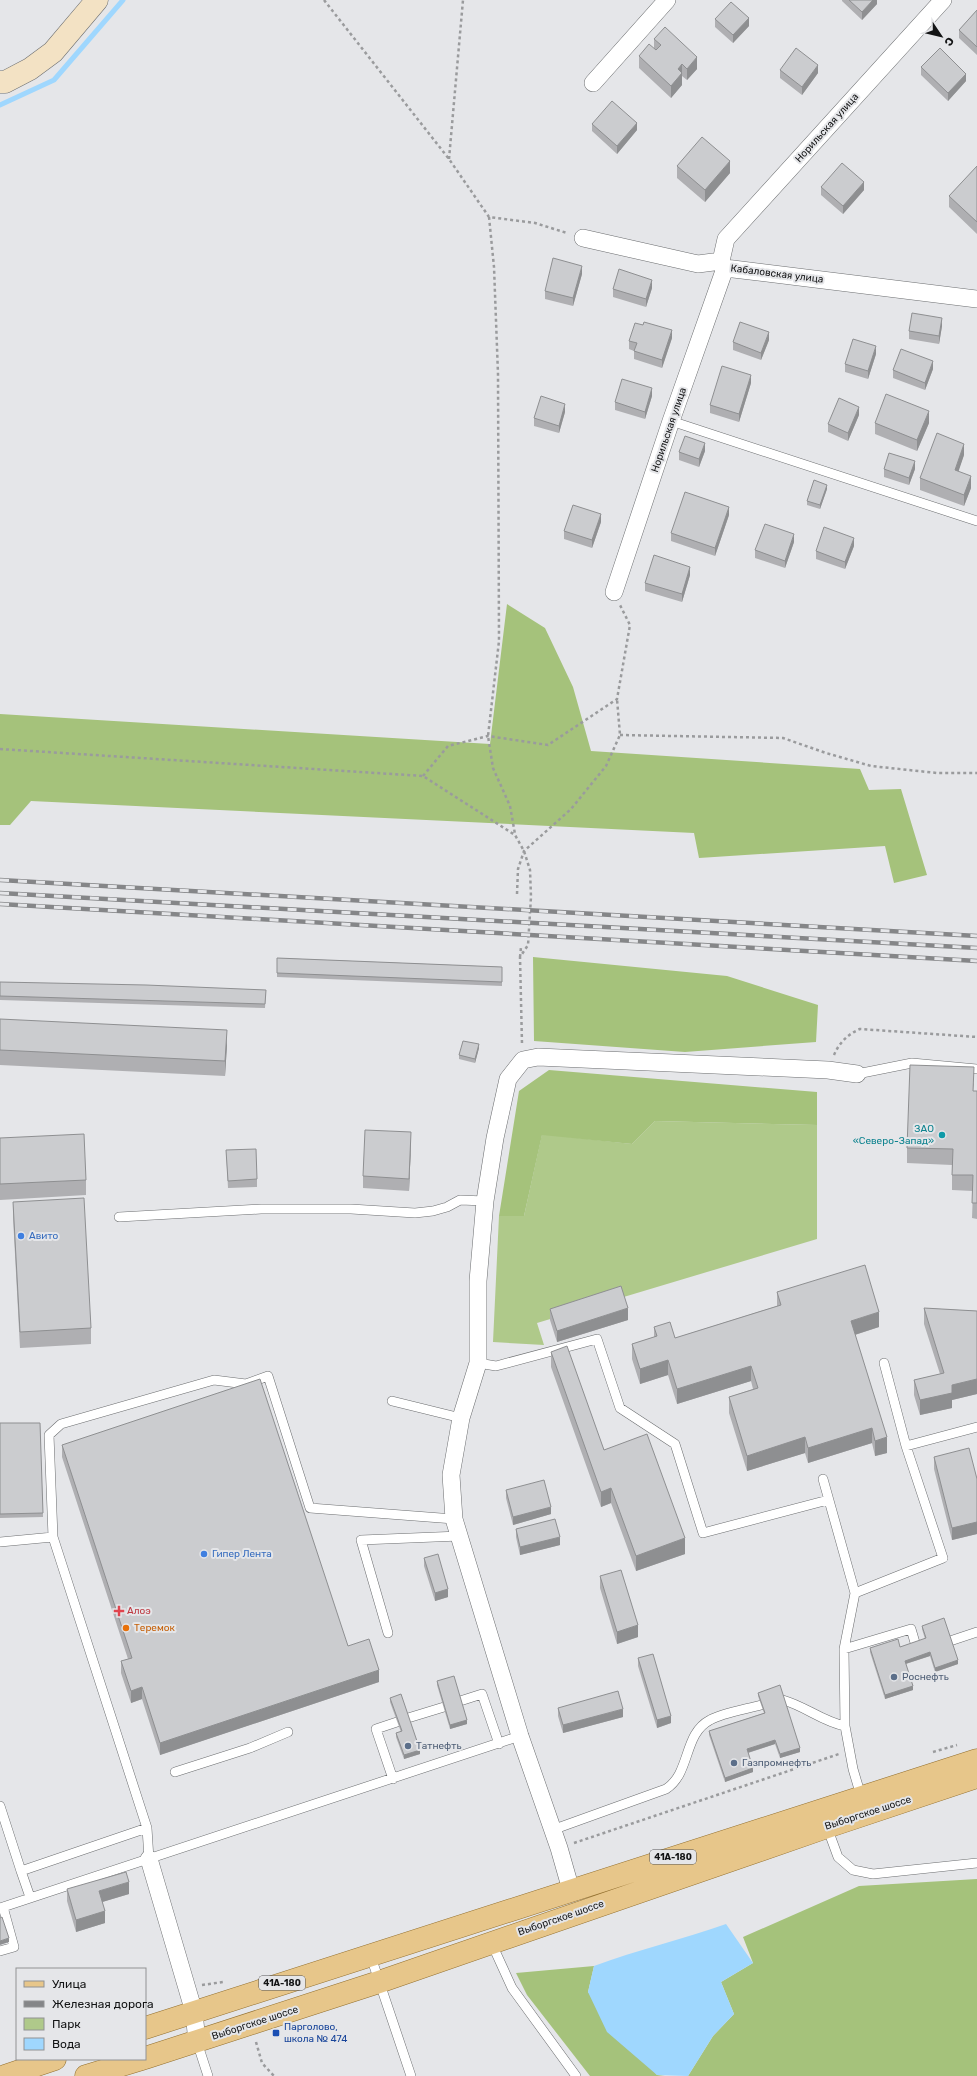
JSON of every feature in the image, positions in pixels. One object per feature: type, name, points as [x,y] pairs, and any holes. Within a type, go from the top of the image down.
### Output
[{"type":"main road","name":"Выборгское шоссе","points":[[146,2028],[370,1954],[977,1760]]},
{"type":"main road","name":"Выборгское шоссе","points":[[146,2058],[379,1982],[491,1942],[977,1777]]},
{"type":"main road","points":[[5,2076],[52,2060]]},
{"type":"main road","name":"Выборгское шоссе","points":[[86,2076],[141,2060]]},
{"type":"street","points":[[593,83],[667,0]]},
{"type":"street","name":"Норильская улица","points":[[614,592],[723,264],[726,239],[943,0]]},
{"type":"street","points":[[0,82],[5,82],[30,69],[53,52],[95,1]]},
{"type":"street","name":"Кабаловская улица","points":[[583,238],[698,264],[723,264],[977,300]]},
{"type":"street","points":[[571,1890],[559,1848],[520,1736],[454,1519],[451,1475],[461,1418],[478,1364],[478,1281],[485,1201],[495,1138],[508,1080],[523,1060],[538,1057],[823,1070],[857,1074]]},
{"type":"street","points":[[149,1859],[194,2012],[197,2042]]},
{"type":"lane","points":[[671,421],[977,521]]},
{"type":"lane","points":[[857,1074],[912,1063],[977,1069]]},
{"type":"lane","points":[[119,1217],[261,1209],[351,1209],[415,1213],[433,1211],[447,1207],[460,1200],[485,1201]]},
{"type":"lane","points":[[478,1364],[496,1366],[597,1339],[620,1408],[675,1444],[703,1533],[828,1500]]},
{"type":"lane","points":[[856,1593],[944,1558],[906,1446],[884,1363]]},
{"type":"lane","points":[[149,1859],[148,1828],[53,1537],[49,1435],[61,1424],[214,1380],[246,1384],[268,1376],[310,1508],[454,1519]]},
{"type":"lane","points":[[392,1401],[461,1418]]},
{"type":"lane","points":[[906,1446],[977,1426]]},
{"type":"lane","points":[[823,1479],[856,1593],[844,1649],[845,1726],[849,1751],[861,1796]]},
{"type":"lane","points":[[388,1633],[361,1540],[460,1536]]},
{"type":"lane","points":[[0,1542],[53,1537]]},
{"type":"lane","points":[[844,1649],[911,1630],[916,1646]]},
{"type":"lane","points":[[950,1641],[977,1632]]},
{"type":"lane","points":[[460,1701],[482,1694],[499,1744]]},
{"type":"lane","points":[[783,1700],[797,1703],[822,1718],[845,1726]]},
{"type":"lane","points":[[408,1718],[444,1706]]},
{"type":"lane","points":[[552,1830],[666,1789],[675,1784],[680,1777],[693,1740],[701,1728],[710,1720],[761,1706]]},
{"type":"lane","points":[[393,1779],[376,1729],[397,1722]]},
{"type":"lane","points":[[175,1772],[250,1748],[288,1732]]},
{"type":"lane","points":[[0,1952],[14,1947],[1,1908],[30,1897],[393,1779],[520,1736]]},
{"type":"lane","points":[[0,1806],[20,1871],[30,1897]]},
{"type":"lane","points":[[827,1827],[838,1857],[853,1870],[873,1874],[977,1863]]},
{"type":"lane","points":[[20,1871],[148,1828]]},
{"type":"lane","points":[[491,1942],[512,1988],[576,2076]]},
{"type":"lane","points":[[370,1954],[411,2076]]},
{"type":"lane","points":[[197,2042],[208,2076]]},
{"type":"path","points":[[324,0],[399,98],[449,159],[489,217],[494,268],[498,374],[499,641],[488,736],[493,768],[510,806],[515,834],[524,851],[530,870],[531,897],[528,945],[520,957]]},
{"type":"path","points":[[449,159],[463,0]]},
{"type":"path","points":[[489,217],[535,223],[583,238]]},
{"type":"path","points":[[517,894],[518,869],[524,851],[571,809],[606,766],[620,734],[617,699],[630,626],[614,592]]},
{"type":"path","points":[[423,776],[448,746],[488,736],[548,745],[617,699]]},
{"type":"path","points":[[620,734],[783,738],[826,753],[871,766],[937,773],[977,773]]},
{"type":"path","points":[[0,749],[423,776],[515,834]]},
{"type":"path","points":[[521,947],[523,1060]]},
{"type":"path","points":[[823,1070],[845,1039],[853,1032],[860,1029],[977,1037]]},
{"type":"path","points":[[559,1848],[849,1751]]},
{"type":"path","points":[[256,2040],[262,2063],[274,2076]]},
{"type":"green space","points":[[507,604],[545,628],[573,687],[591,751],[860,769],[869,790],[901,789],[927,875],[894,883],[885,846],[699,858],[694,833],[31,801],[10,825],[0,825],[0,714],[490,744]]},
{"type":"green space","points":[[533,957],[727,976],[818,1005],[816,1042],[685,1052],[534,1041]]},
{"type":"green space","points":[[549,1070],[817,1092],[817,1125],[655,1121],[632,1144],[542,1135],[524,1216],[499,1216],[519,1091]]},
{"type":"green space","points":[[655,1121],[817,1125],[817,1239],[537,1323],[544,1345],[493,1342],[499,1216],[524,1216],[542,1134],[632,1144]]},
{"type":"green space","points":[[977,1879],[977,2076],[688,2076],[713,2036],[734,2014],[721,1982],[753,1963],[743,1937],[859,1886]]},
{"type":"green space","points":[[594,1966],[588,1992],[657,2075],[665,2076],[590,2076],[527,1995],[516,1973]]},
{"type":"water","points":[[726,1924],[753,1963],[721,1982],[734,2014],[713,2036],[688,2076],[657,2075],[607,2032],[588,1992],[594,1966]]},
{"type":"building","points":[[849,0],[873,0],[862,12]]},
{"type":"building","points":[[731,2],[749,18],[733,35],[715,19]]},
{"type":"building","points":[[977,10],[977,47],[959,30]]},
{"type":"building","points":[[665,27],[697,57],[687,69],[682,64],[678,69],[682,73],[671,86],[639,56],[649,44],[656,50],[661,45],[654,39]]},
{"type":"building","points":[[796,48],[818,65],[802,87],[780,70]]},
{"type":"building","points":[[940,48],[966,74],[948,93],[921,67]]},
{"type":"building","points":[[612,101],[637,123],[617,146],[592,124]]},
{"type":"building","points":[[702,137],[730,161],[705,190],[677,166]]},
{"type":"building","points":[[842,163],[864,182],[843,206],[821,187]]},
{"type":"building","points":[[977,166],[977,222],[949,196]]},
{"type":"building","points":[[553,258],[582,266],[573,298],[545,291]]},
{"type":"building","points":[[619,269],[652,280],[646,299],[613,289]]},
{"type":"building","points":[[912,313],[942,318],[939,336],[909,331]]},
{"type":"building","points":[[644,322],[672,330],[662,360],[634,351],[637,343],[629,341],[635,323],[643,325]]},
{"type":"building","points":[[740,322],[769,332],[761,353],[733,342]]},
{"type":"building","points":[[853,339],[876,346],[868,371],[845,364]]},
{"type":"building","points":[[901,349],[933,361],[925,383],[893,370]]},
{"type":"building","points":[[722,366],[751,375],[739,414],[710,405]]},
{"type":"building","points":[[622,379],[652,388],[645,412],[615,402]]},
{"type":"building","points":[[886,394],[929,411],[917,440],[875,423]]},
{"type":"building","points":[[541,396],[565,404],[559,426],[534,418]]},
{"type":"building","points":[[839,398],[859,407],[848,433],[828,424]]},
{"type":"building","points":[[937,433],[964,444],[955,470],[971,476],[964,495],[920,478]]},
{"type":"building","points":[[685,436],[705,443],[699,459],[679,452]]},
{"type":"building","points":[[889,453],[915,461],[909,478],[884,469]]},
{"type":"building","points":[[814,480],[827,485],[820,505],[807,501]]},
{"type":"building","points":[[685,492],[729,507],[715,548],[671,533]]},
{"type":"building","points":[[573,505],[601,514],[592,540],[564,531]]},
{"type":"building","points":[[765,524],[794,534],[785,561],[755,550]]},
{"type":"building","points":[[824,527],[854,538],[845,562],[816,551]]},
{"type":"building","points":[[654,555],[690,567],[682,594],[645,583]]},
{"type":"building","points":[[277,958],[502,967],[502,982],[277,973]]},
{"type":"building","points":[[0,982],[146,985],[266,990],[265,1004],[0,996]]},
{"type":"building","points":[[0,1019],[227,1030],[225,1061],[0,1050]]},
{"type":"building","points":[[463,1041],[479,1044],[475,1059],[459,1055]]},
{"type":"building","name":"ЗАО «Северо-Запад»","points":[[910,1065],[974,1067],[973,1091],[977,1091],[977,1203],[972,1203],[973,1175],[952,1175],[953,1149],[907,1148]]},
{"type":"building","points":[[365,1130],[411,1132],[409,1179],[363,1176]]},
{"type":"building","points":[[84,1134],[86,1180],[0,1184],[0,1138]]},
{"type":"building","points":[[256,1149],[257,1179],[228,1181],[226,1150]]},
{"type":"building","points":[[84,1198],[91,1328],[20,1332],[13,1202]]},
{"type":"building","points":[[865,1265],[879,1312],[851,1321],[887,1437],[875,1441],[872,1428],[808,1448],[805,1437],[747,1456],[729,1397],[758,1388],[751,1366],[677,1389],[668,1360],[640,1369],[632,1344],[657,1336],[654,1327],[670,1322],[675,1338],[781,1305],[777,1292]]},
{"type":"building","points":[[621,1286],[628,1308],[557,1331],[550,1309]]},
{"type":"building","points":[[924,1308],[977,1311],[977,1379],[952,1385],[952,1393],[920,1400],[914,1380],[944,1373]]},
{"type":"building","points":[[567,1346],[604,1450],[647,1434],[685,1538],[636,1556],[611,1488],[601,1492],[551,1352]]},
{"type":"building","name":"Гипер Лента","points":[[260,1379],[348,1646],[369,1639],[379,1670],[160,1743],[142,1687],[131,1691],[121,1661],[132,1658],[62,1445]]},
{"type":"building","points":[[0,1423],[40,1423],[43,1513],[0,1514]]},
{"type":"building","points":[[969,1448],[977,1479],[977,1522],[952,1528],[934,1457]]},
{"type":"building","points":[[544,1480],[551,1507],[513,1517],[506,1490]]},
{"type":"building","points":[[555,1519],[560,1537],[520,1547],[516,1529]]},
{"type":"building","points":[[438,1554],[448,1589],[435,1593],[424,1558]]},
{"type":"building","points":[[621,1570],[638,1625],[617,1632],[600,1576]]},
{"type":"building","points":[[944,1618],[958,1660],[935,1668],[930,1652],[905,1661],[913,1686],[885,1695],[870,1648],[898,1639],[900,1647],[926,1638],[922,1626]]},
{"type":"building","points":[[653,1654],[671,1716],[657,1720],[638,1658]]},
{"type":"building","points":[[454,1676],[467,1720],[450,1725],[437,1681]]},
{"type":"building","points":[[780,1685],[800,1748],[780,1754],[775,1740],[747,1749],[753,1768],[725,1778],[709,1731],[765,1713],[758,1693]]},
{"type":"building","points":[[618,1691],[623,1709],[563,1725],[558,1708]]},
{"type":"building","points":[[401,1694],[420,1750],[404,1755],[396,1733],[402,1731],[390,1698]]},
{"type":"building","points":[[126,1872],[129,1882],[99,1891],[105,1911],[76,1920],[67,1889]]},
{"type":"building","points":[[2,1917],[9,1938],[0,1941],[0,1918]]},
{"type":"waterway","points":[[0,105],[54,80],[123,0]]},
{"type":"railway","points":[[0,880],[977,936]]},
{"type":"railway","points":[[0,893],[977,948]]},
{"type":"railway","points":[[0,904],[977,961]]},
{"type":"place","name":"ЗАО «Северо-Запад»","points":[[942,1135]]},
{"type":"place","name":"Авито","points":[[21,1236]]},
{"type":"place","name":"Гипер Лента","points":[[204,1554]]},
{"type":"place","name":"Алоэ","points":[[119,1611]]},
{"type":"place","name":"Теремок","points":[[126,1628]]},
{"type":"place","name":"Роснефть","points":[[894,1677]]},
{"type":"place","name":"Татнефть","points":[[408,1746]]},
{"type":"place","name":"Газпромнефть","points":[[734,1763]]},
{"type":"place","name":"Парголово, школа № 474","points":[[276,2033]]}]
